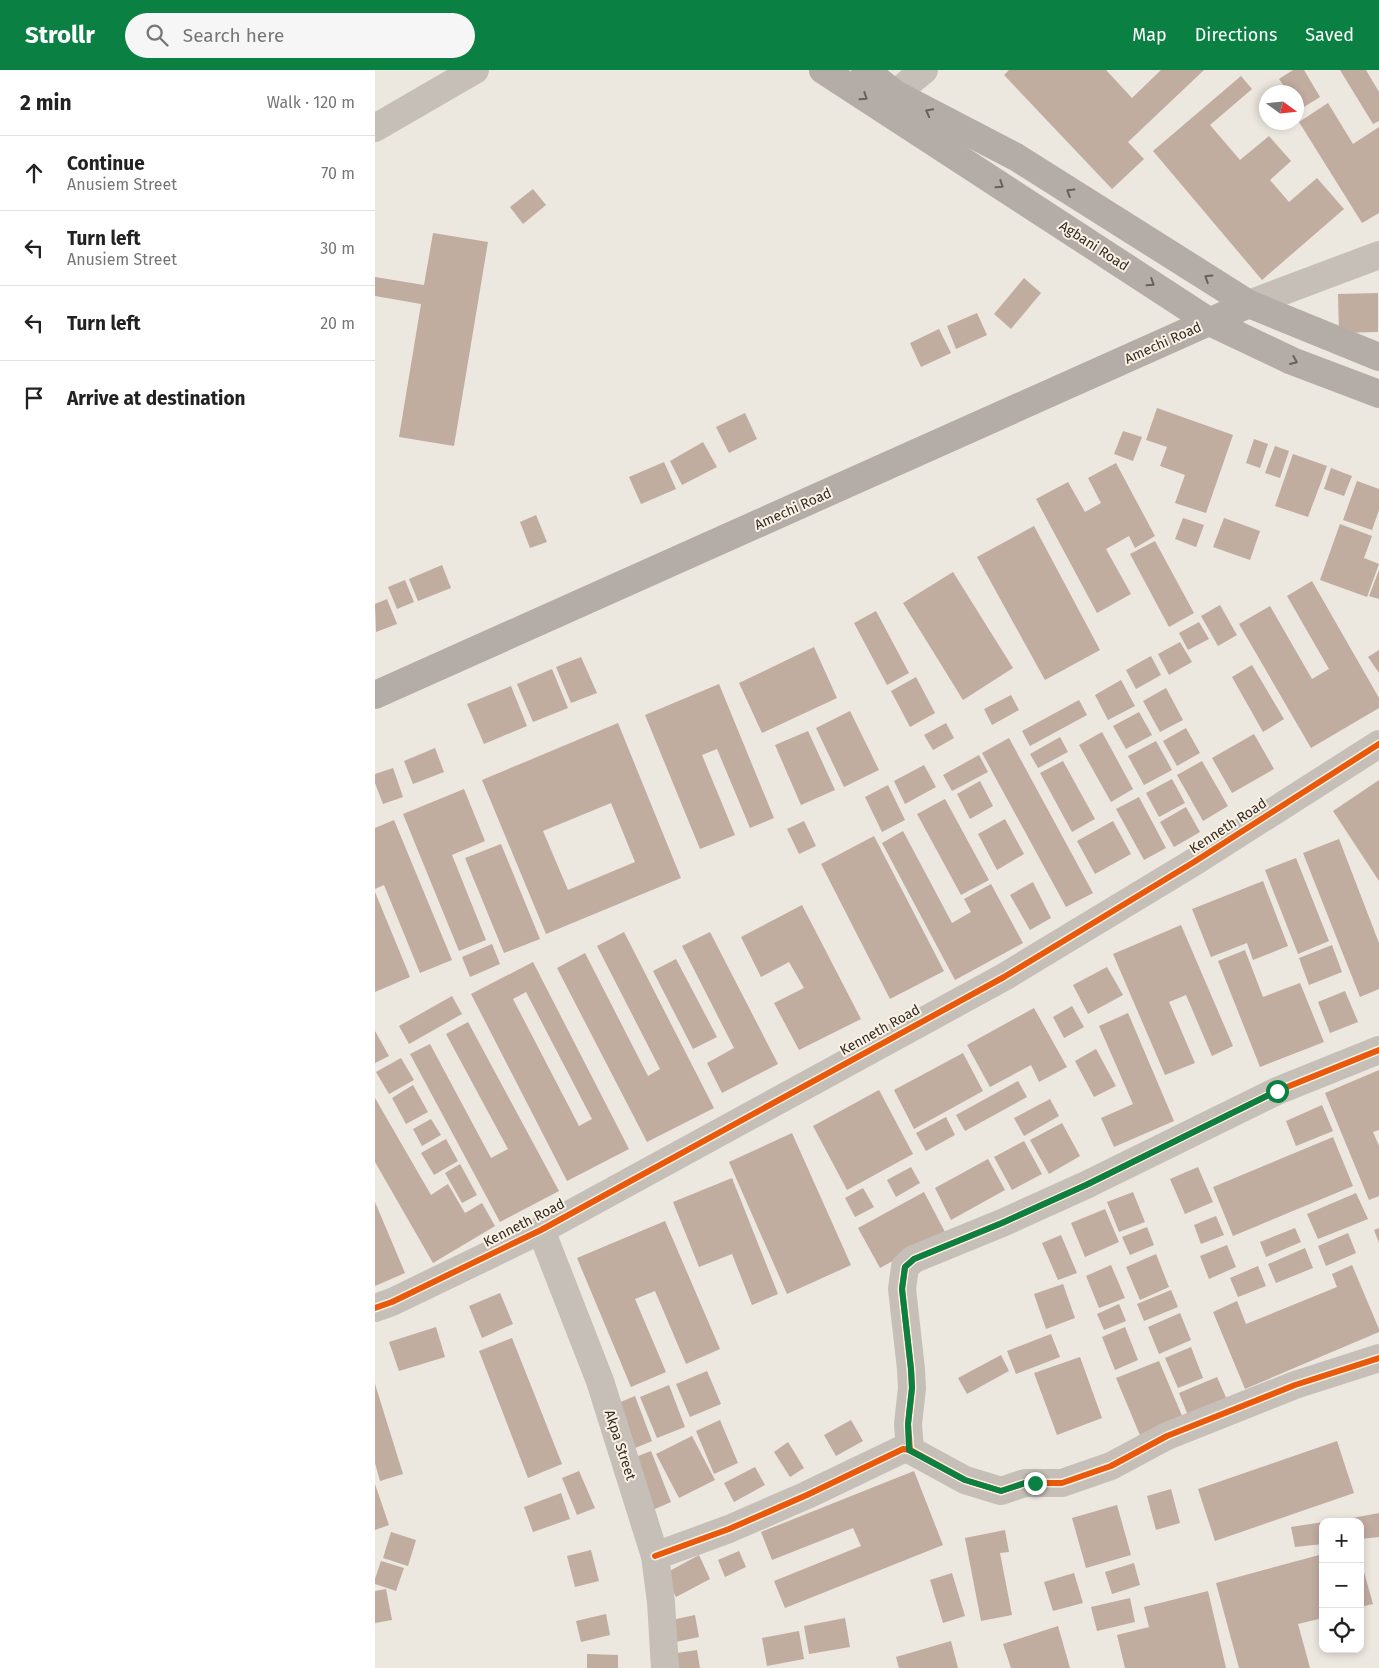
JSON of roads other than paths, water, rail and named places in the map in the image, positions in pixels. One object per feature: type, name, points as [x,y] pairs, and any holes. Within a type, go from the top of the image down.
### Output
[{"type":"main road","name":"Agbani Road","points":[[823,70],[1210,322],[1292,361],[1379,394]]},
{"type":"main road","points":[[865,70],[895,94],[1016,157],[1249,304],[1379,357]]},
{"type":"main road","name":"Amechi Road","points":[[375,695],[1249,304]]},
{"type":"street","points":[[375,128],[475,70]]},
{"type":"street","points":[[895,94],[924,70]]},
{"type":"street","points":[[1249,304],[1379,255]]},
{"type":"street","name":"Kenneth Road","points":[[375,1308],[392,1302],[541,1230],[1004,977],[1194,862],[1379,744]]},
{"type":"street","points":[[909,1450],[908,1424],[912,1388],[902,1289],[905,1267],[914,1259],[1002,1223],[1069,1192],[1277,1091],[1379,1050]]},
{"type":"street","name":"Akpa Street","points":[[541,1230],[600,1381],[655,1556],[661,1602],[665,1668]]},
{"type":"street","points":[[655,1556],[729,1530],[903,1449],[909,1450],[965,1480],[1001,1491],[1025,1483],[1062,1483],[1111,1466],[1167,1436],[1295,1385],[1379,1358]]}]
